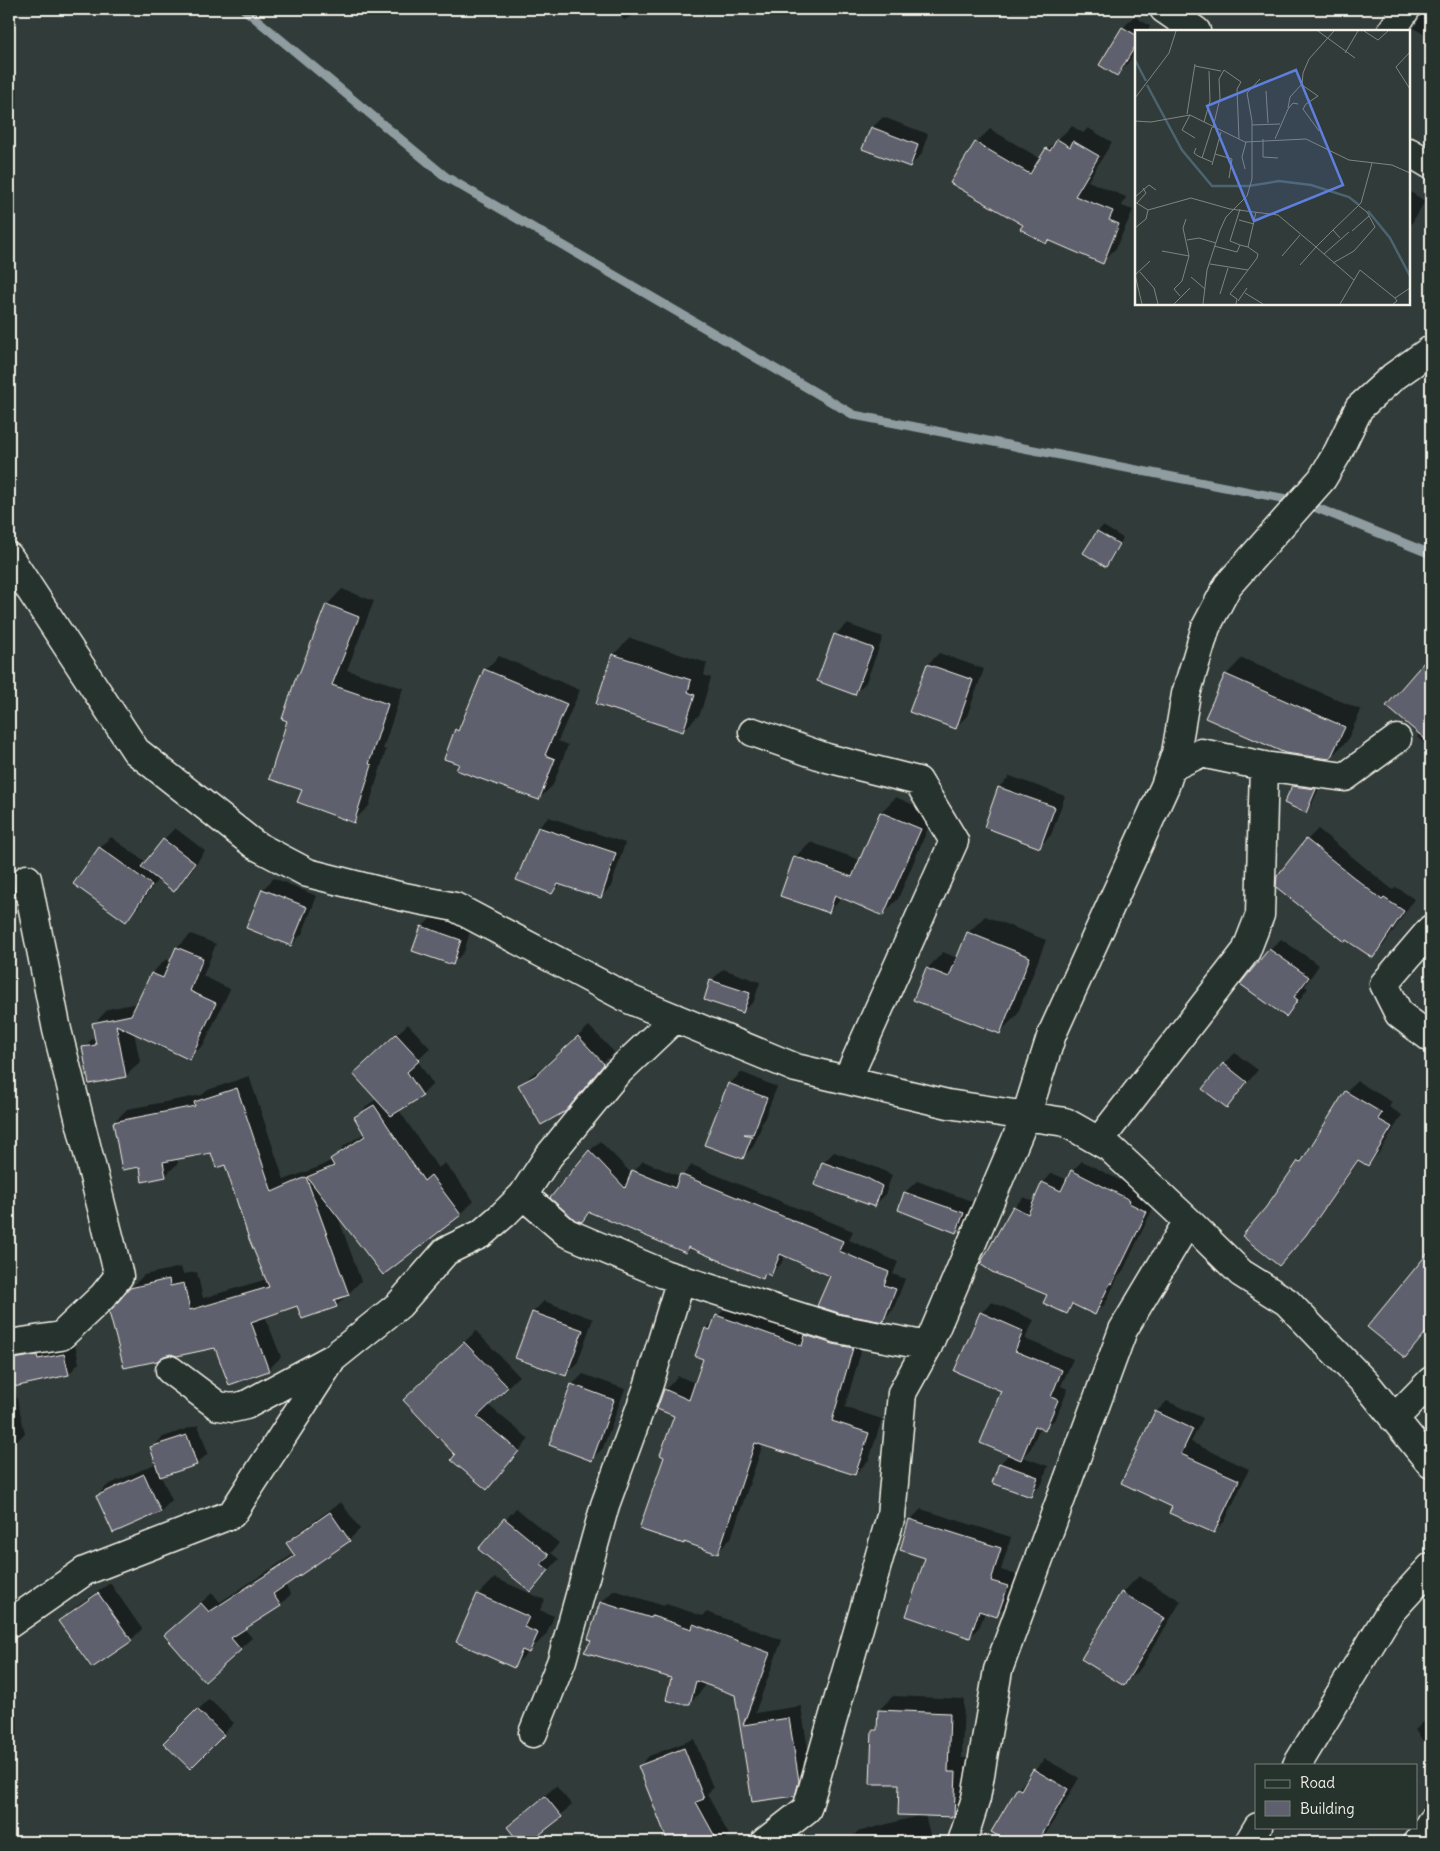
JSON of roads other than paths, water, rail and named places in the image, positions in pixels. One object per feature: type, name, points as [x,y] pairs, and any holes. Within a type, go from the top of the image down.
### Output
[{"type":"street","points":[[1164,9],[1195,30]]},
{"type":"street","points":[[1393,30],[1406,9]]},
{"type":"street","points":[[1410,153],[1431,164]]},
{"type":"street","points":[[765,1842],[808,1808],[892,1516],[902,1393],[928,1346],[1026,1116],[1052,1034],[1165,786],[1176,753],[1186,694],[1206,627],[1228,585],[1322,480],[1359,408],[1393,377],[1431,350]]},
{"type":"street","points":[[9,557],[136,751],[255,845],[308,873],[399,896],[455,907],[631,1000],[796,1068],[948,1104],[1065,1122],[1110,1147],[1241,1273],[1287,1302],[1368,1386],[1431,1464]]},
{"type":"street","points":[[753,732],[827,758],[918,781],[954,841],[848,1080]]},
{"type":"street","points":[[1171,767],[1201,753],[1264,766],[1345,777],[1397,739]]},
{"type":"street","points":[[1099,1141],[1246,951],[1260,915],[1264,766]]},
{"type":"street","points":[[9,1344],[61,1336],[103,1296],[119,1276],[57,1030],[27,880]]},
{"type":"street","points":[[1431,929],[1384,984],[1400,1014],[1431,1038]]},
{"type":"street","points":[[170,1370],[218,1406],[232,1408],[246,1405],[333,1358],[399,1305],[446,1251],[481,1234],[523,1195],[548,1157],[616,1074],[675,1018]]},
{"type":"street","points":[[523,1195],[567,1233],[664,1274],[838,1329],[928,1346]]},
{"type":"street","points":[[962,1842],[976,1798],[998,1670],[1123,1330],[1188,1221]]},
{"type":"street","points":[[533,1732],[562,1660],[605,1505],[648,1387],[681,1279]]},
{"type":"street","points":[[9,1624],[85,1571],[232,1514],[333,1358]]},
{"type":"street","points":[[1394,1419],[1431,1381]]},
{"type":"street","points":[[1297,1764],[1390,1612],[1431,1567]]},
{"type":"street","points":[[1418,1842],[1431,1822]]},
{"type":"street","points":[[1249,1842],[1257,1828]]},
{"type":"waterway","points":[[244,9],[446,177],[854,415],[1302,502],[1431,554]]}]
